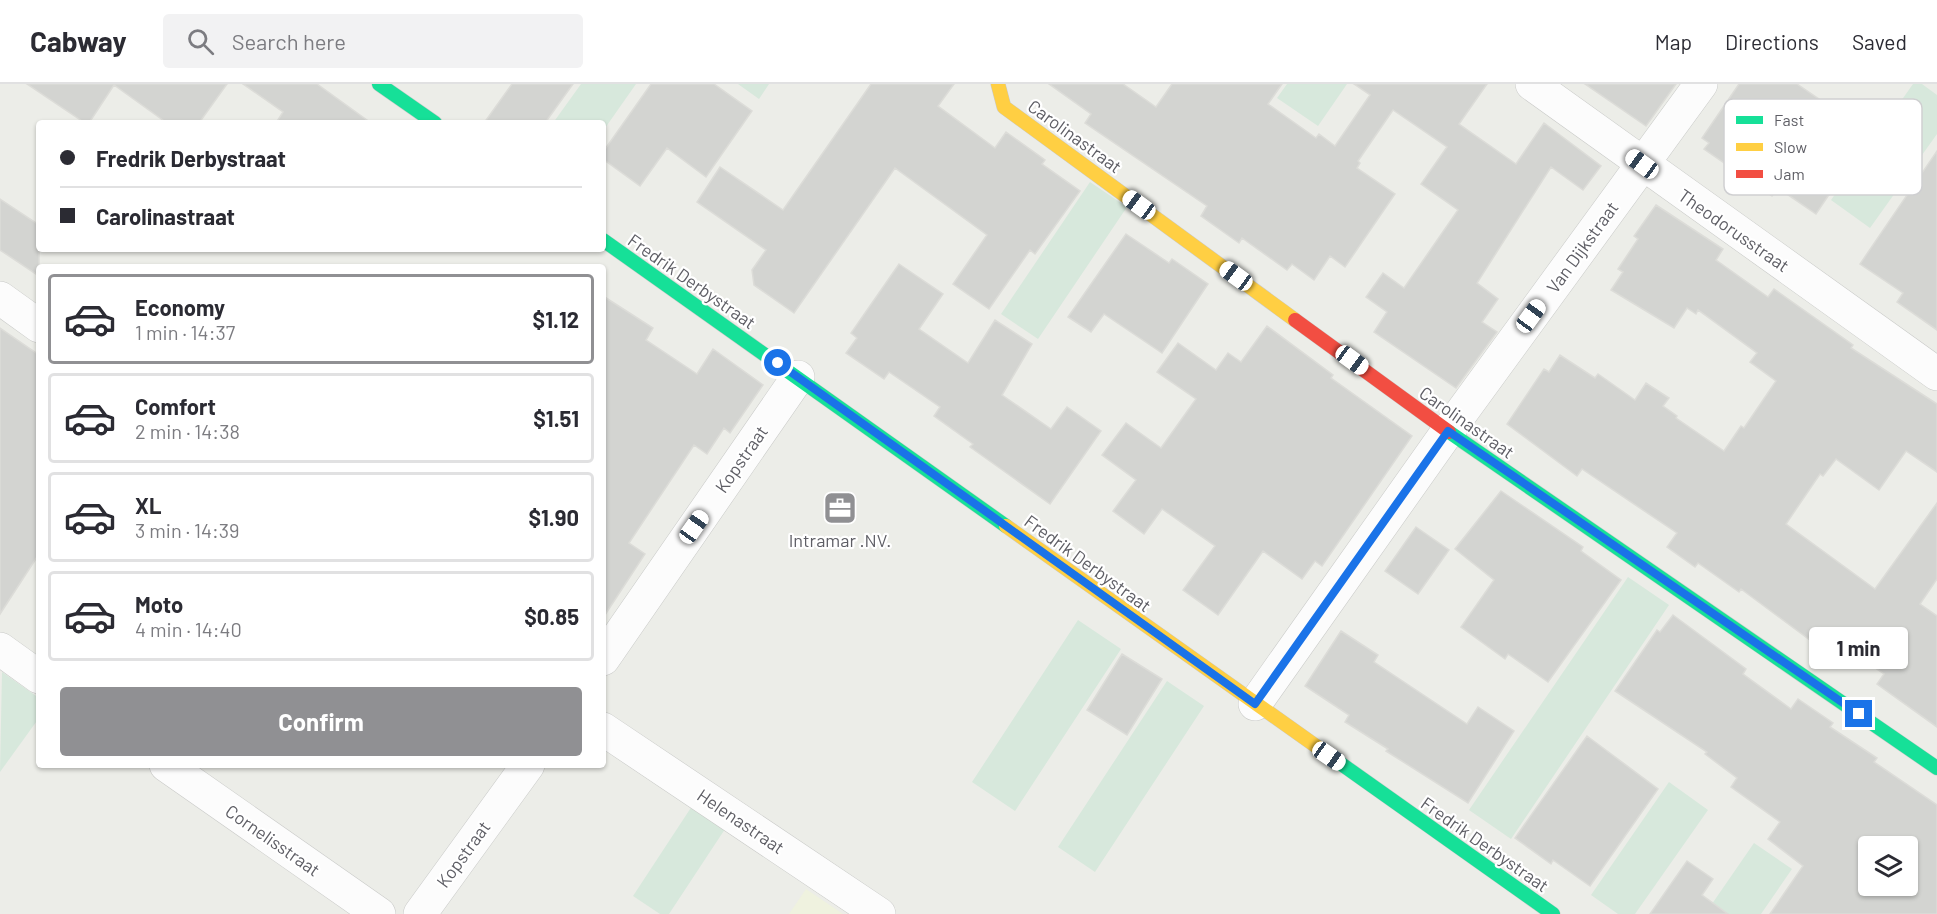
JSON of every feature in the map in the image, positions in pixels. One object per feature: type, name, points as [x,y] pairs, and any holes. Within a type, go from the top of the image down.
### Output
[{"type":"main road","points":[[379,84],[431,120]]},
{"type":"main road","name":"Carolinastraat","points":[[998,84],[1004,107],[1448,431],[1937,768]]},
{"type":"main road","name":"Fredrik Derbystraat","points":[[606,242],[1553,914]]},
{"type":"street","name":"Theodorusstraat","points":[[1532,84],[1937,374]]},
{"type":"street","name":"Van Dijkstraat","points":[[1255,704],[1448,431],[1701,84]]},
{"type":"street","points":[[0,298],[36,324]]},
{"type":"street","name":"Kopstraat","points":[[606,655],[798,377]]},
{"type":"street","points":[[0,649],[36,674]]},
{"type":"street","name":"Helenastraat","points":[[606,731],[879,914]]},
{"type":"street","name":"Cornelisstraat","points":[[170,768],[380,914]]},
{"type":"street","name":"Kopstraat","points":[[420,914],[526,768]]},
{"type":"shaded area","points":[[581,84],[636,84],[606,127],[606,120],[555,120]]},
{"type":"shaded area","points":[[738,84],[769,84],[759,99]]},
{"type":"shaded area","points":[[1287,84],[1347,84],[1318,126],[1277,98]]},
{"type":"shaded area","points":[[1913,84],[1922,84],[1937,95],[1937,134],[1922,155],[1922,99],[1902,99]]},
{"type":"shaded area","points":[[1090,182],[1127,207],[1038,339],[1001,314]]},
{"type":"shaded area","points":[[1835,195],[1894,195],[1870,228],[1831,200]]},
{"type":"shaded area","points":[[1628,577],[1669,605],[1511,839],[1469,810]]},
{"type":"shaded area","points":[[1078,620],[1121,649],[1015,811],[972,782]]},
{"type":"shaded area","points":[[2,672],[36,696],[36,722],[0,772]]},
{"type":"shaded area","points":[[1167,681],[1204,706],[1095,872],[1058,847]]},
{"type":"shaded area","points":[[1669,782],[1708,810],[1635,914],[1618,914],[1591,895]]},
{"type":"shaded area","points":[[696,800],[729,823],[669,914],[660,914],[633,896]]},
{"type":"shaded area","points":[[1754,843],[1792,869],[1761,914],[1705,914]]},
{"type":"sand","points":[[806,889],[843,914],[789,914]]},
{"type":"building","points":[[27,84],[227,84],[201,120],[163,120],[114,85],[91,120],[81,120]]},
{"type":"building","points":[[243,84],[317,84],[367,120],[278,120],[283,112]]},
{"type":"building","points":[[512,84],[573,84],[547,120],[486,120]]},
{"type":"building","points":[[651,84],[714,84],[752,111],[706,177],[667,148],[640,186],[606,161],[606,148]]},
{"type":"building","points":[[871,84],[954,84],[938,106],[995,148],[1006,132],[1045,160],[1042,164],[1080,191],[1035,254],[1030,250],[989,309],[953,284],[987,235],[895,168],[794,313],[754,285],[752,270],[766,250],[697,202],[720,167],[783,210]]},
{"type":"building","points":[[1049,84],[1123,84],[1156,107],[1172,84],[1282,84],[1268,104],[1316,138],[1319,134],[1335,146],[1370,95],[1354,84],[1487,84],[1459,124],[1516,164],[1544,123],[1601,166],[1583,190],[1551,167],[1477,283],[1498,299],[1482,322],[1497,332],[1456,388],[1374,332],[1387,312],[1366,297],[1383,273],[1404,288],[1458,210],[1421,184],[1447,147],[1393,110],[1358,161],[1360,163],[1357,168],[1395,194],[1345,267],[1330,256],[1314,280],[1292,264],[1287,270],[1242,238],[1239,243],[1201,216],[1207,206],[1085,123],[1091,114]]},
{"type":"building","points":[[1585,84],[1676,84],[1646,126]]},
{"type":"building","points":[[1739,84],[1797,84],[1819,99],[1729,99]]},
{"type":"building","points":[[1724,106],[1724,163],[1704,149],[1709,143],[1702,138]]},
{"type":"building","points":[[1937,151],[1937,330],[1897,302],[1903,293],[1860,264],[1907,195],[1922,195],[1922,173]]},
{"type":"building","points":[[1788,195],[1829,195],[1816,214]]},
{"type":"building","points":[[0,199],[36,223],[36,252],[39,252],[39,264],[36,264],[36,274],[0,250]]},
{"type":"building","points":[[1656,205],[1723,249],[1716,260],[1768,297],[1774,289],[1853,345],[1851,348],[1937,404],[1937,472],[1906,451],[1879,490],[1836,459],[1823,476],[1820,474],[1786,524],[1875,589],[1937,503],[1937,579],[1920,604],[1937,616],[1937,727],[1877,684],[1884,674],[1834,640],[1826,652],[1741,589],[1739,592],[1698,563],[1695,567],[1667,547],[1677,533],[1582,469],[1577,476],[1507,424],[1544,369],[1549,372],[1560,355],[1595,378],[1598,374],[1635,400],[1646,383],[1669,398],[1663,406],[1677,416],[1676,418],[1724,451],[1741,426],[1744,428],[1776,381],[1750,362],[1757,353],[1698,310],[1696,314],[1687,308],[1674,328],[1611,290],[1623,272],[1618,269],[1638,239],[1634,236]]},
{"type":"building","points":[[1126,234],[1169,263],[1172,259],[1208,284],[1162,353],[1104,314],[1091,332],[1068,317]]},
{"type":"building","points":[[899,264],[943,294],[919,329],[968,363],[995,320],[1032,344],[1002,395],[1051,429],[1067,407],[1101,431],[1050,504],[970,447],[973,444],[934,416],[940,407],[889,372],[884,379],[846,353],[857,338],[851,333]]},
{"type":"building","points":[[606,298],[653,328],[646,340],[697,374],[713,349],[763,385],[730,433],[724,428],[707,454],[694,445],[629,543],[645,554],[606,613]]},
{"type":"building","points":[[1267,326],[1333,375],[1331,378],[1412,436],[1322,566],[1315,561],[1302,579],[1263,551],[1218,615],[1183,590],[1215,546],[1162,509],[1144,534],[1113,511],[1136,480],[1102,455],[1126,423],[1161,448],[1196,399],[1157,372],[1178,343],[1216,370],[1228,353],[1241,362]]},
{"type":"building","points":[[0,328],[36,353],[36,559],[0,614]]},
{"type":"building","points":[[1501,491],[1583,547],[1581,551],[1621,580],[1548,682],[1508,654],[1505,659],[1461,627],[1494,580],[1455,549]]},
{"type":"building","points":[[1416,527],[1449,550],[1418,594],[1385,571]]},
{"type":"building","points":[[1673,615],[1746,669],[1743,674],[1791,709],[1798,699],[1833,723],[1830,727],[1877,758],[1874,762],[1937,805],[1937,914],[1770,914],[1803,866],[1768,839],[1780,822],[1731,787],[1737,778],[1705,754],[1707,752],[1615,691],[1657,630],[1660,632]]},
{"type":"building","points":[[1341,631],[1378,655],[1374,662],[1467,724],[1478,707],[1514,731],[1468,803],[1345,722],[1349,715],[1305,686]]},
{"type":"building","points":[[1122,654],[1162,679],[1127,735],[1087,710]]},
{"type":"building","points":[[1587,736],[1658,789],[1590,886],[1553,860],[1551,864],[1515,838]]},
{"type":"building","points":[[1687,861],[1713,879],[1702,895],[1728,914],[1650,914]]},
{"type":"traffic: fast","points":[[379,84],[431,120]]},
{"type":"traffic: fast","points":[[606,242],[1006,526]]},
{"type":"traffic: fast","points":[[1449,432],[1937,768]]},
{"type":"traffic: fast","points":[[1330,756],[1553,914]]},
{"type":"traffic: slow","points":[[998,84],[1004,107],[1295,320]]},
{"type":"traffic: slow","points":[[1006,526],[1330,756]]},
{"type":"traffic: jam","points":[[1295,320],[1449,432]]},
{"type":"place","name":"Intramar .NV.","points":[[840,508]]},
{"type":"route","points":[[778,363],[1255,704],[1448,431],[1859,714]]}]
